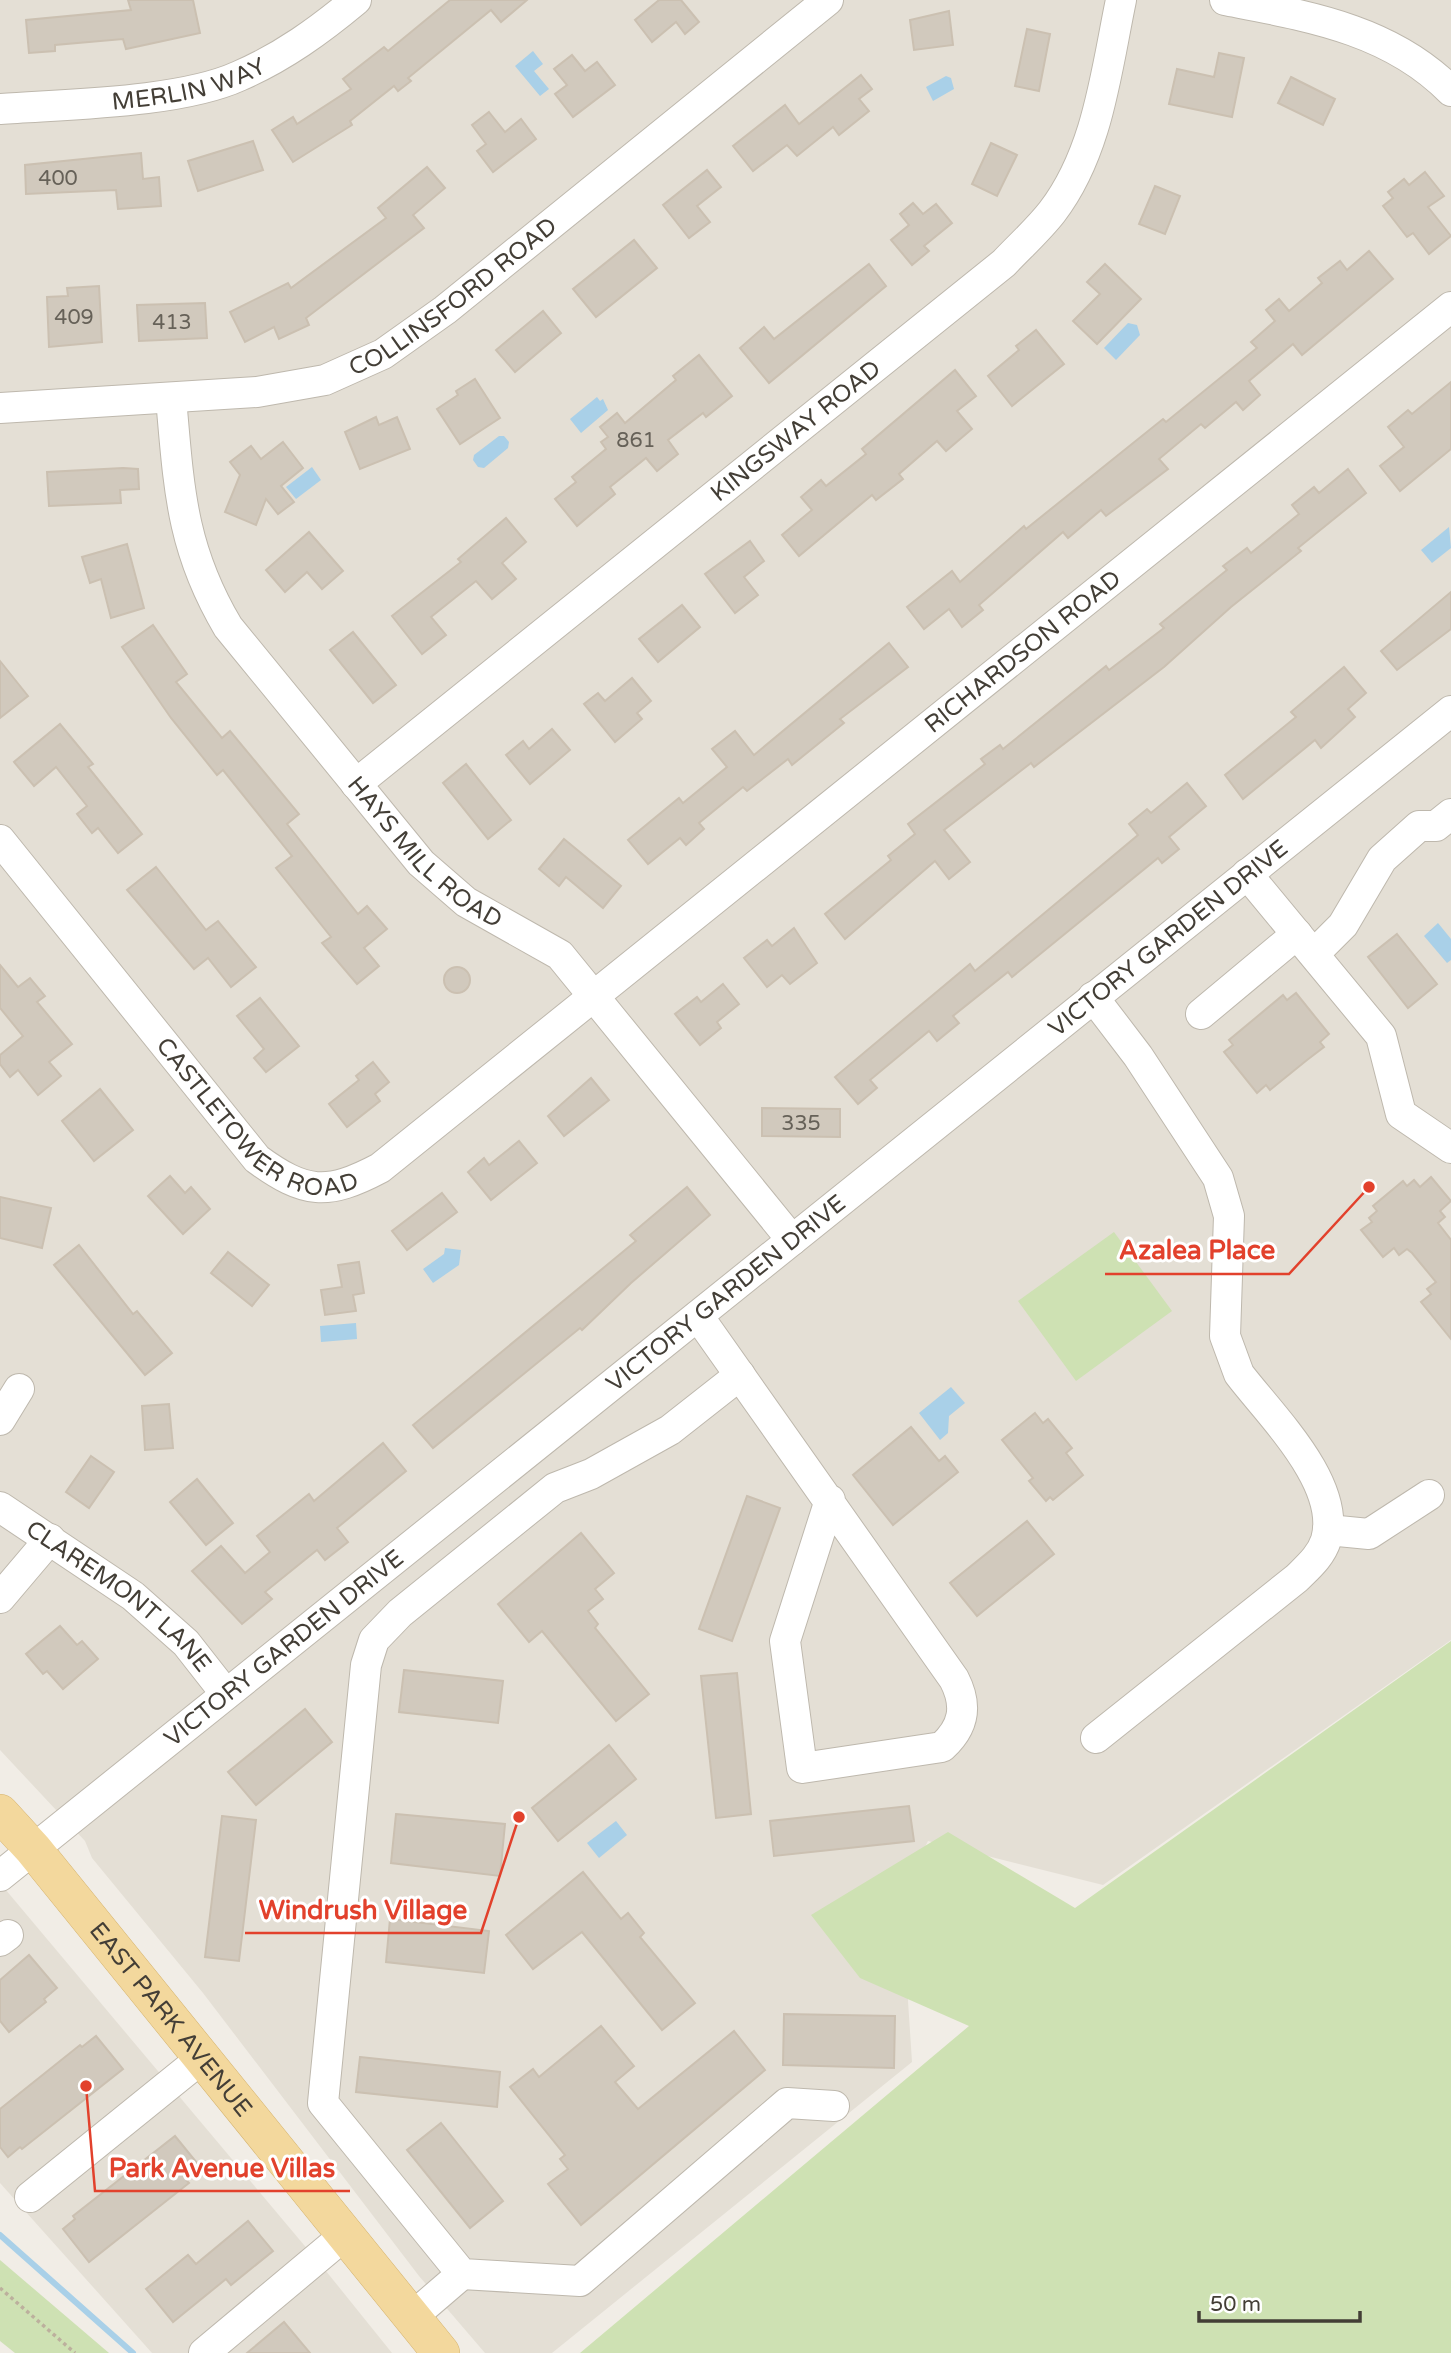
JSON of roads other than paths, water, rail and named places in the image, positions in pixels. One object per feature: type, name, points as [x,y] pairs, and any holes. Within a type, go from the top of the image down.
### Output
[{"type":"main road","name":"EAST PARK AVENUE","points":[[0,1813],[33,1849],[441,2353]]},
{"type":"street","name":"MERLIN WAY","points":[[0,110],[182,92],[237,77],[292,48],[356,0]]},
{"type":"street","name":"COLLINSFORD ROAD","points":[[0,408],[257,392],[325,380],[383,354],[445,310],[828,0]]},
{"type":"street","name":"KINGSWAY ROAD","points":[[356,784],[1013,253],[1052,213],[1072,181],[1091,138],[1121,0]]},
{"type":"street","points":[[1226,0],[1327,10],[1431,70],[1451,91]]},
{"type":"street","name":"RICHARDSON ROAD","points":[[595,996],[1451,307]]},
{"type":"street","name":"HAYS MILL ROAD","points":[[171,398],[180,505],[190,546],[209,595],[228,627],[421,863],[466,902],[560,955],[792,1240]]},
{"type":"street","name":"VICTORY GARDEN DRIVE","points":[[0,1876],[1451,711]]},
{"type":"street","points":[[1201,1014],[1306,944],[1343,925],[1382,859],[1419,826],[1436,826],[1451,814]]},
{"type":"street","name":"CASTLETOWER ROAD","points":[[0,840],[257,1159],[287,1181],[318,1189],[350,1184],[380,1168],[595,996]]},
{"type":"street","points":[[1247,874],[1381,1036],[1401,1114],[1451,1148]]},
{"type":"street","points":[[1093,997],[1138,1056],[1218,1178],[1229,1216],[1225,1336],[1231,1359],[1239,1374],[1305,1461],[1322,1489],[1328,1506],[1328,1530],[1317,1559],[1297,1578],[1096,1738]]},
{"type":"street","points":[[698,1316],[830,1500],[954,1679],[963,1697],[962,1721],[953,1737],[942,1748],[802,1768],[785,1641],[830,1500]]},
{"type":"street","points":[[462,2274],[323,2104],[366,1665],[374,1640],[400,1613],[555,1488],[591,1474],[670,1430],[740,1375]]},
{"type":"street","points":[[0,1420],[19,1389]]},
{"type":"street","points":[[1328,1530],[1369,1534],[1429,1495]]},
{"type":"street","name":"CLAREMONT LANE","points":[[0,1507],[133,1596],[186,1643],[226,1694]]},
{"type":"street","points":[[0,1598],[50,1539]]},
{"type":"street","points":[[30,2197],[202,2057]]},
{"type":"street","points":[[412,2317],[462,2274],[580,2281],[787,2104],[834,2105]]},
{"type":"street","points":[[204,2353],[345,2235]]},
{"type":"water","points":[[533,51],[543,64],[534,71],[549,89],[540,96],[515,66]]},
{"type":"water","points":[[946,76],[951,78],[954,89],[933,101],[926,87]]},
{"type":"water","points":[[1128,323],[1137,325],[1140,335],[1116,360],[1104,348]]},
{"type":"water","points":[[597,397],[600,401],[603,399],[608,410],[581,433],[570,419]]},
{"type":"water","points":[[499,436],[504,436],[509,442],[508,448],[484,468],[478,467],[473,460],[474,455]]},
{"type":"water","points":[[312,467],[321,480],[296,499],[286,487]]},
{"type":"water","points":[[1449,527],[1451,548],[1432,563],[1421,550]]},
{"type":"water","points":[[1438,923],[1451,939],[1451,960],[1447,963],[1424,936]]},
{"type":"water","points":[[445,1248],[461,1250],[459,1265],[433,1283],[423,1269],[444,1254]]},
{"type":"water","points":[[356,1323],[357,1339],[321,1342],[320,1326]]},
{"type":"water","points":[[951,1387],[965,1403],[949,1416],[948,1433],[940,1440],[919,1413]]},
{"type":"water","points":[[616,1821],[627,1835],[599,1858],[587,1843]]},
{"type":"waterway","points":[[0,2235],[133,2353]]},
{"type":"place","name":"Azalea Place","points":[[1369,1187]]},
{"type":"place","name":"Windrush Village","points":[[519,1817]]},
{"type":"place","name":"Park Avenue Villas","points":[[86,2086]]}]
